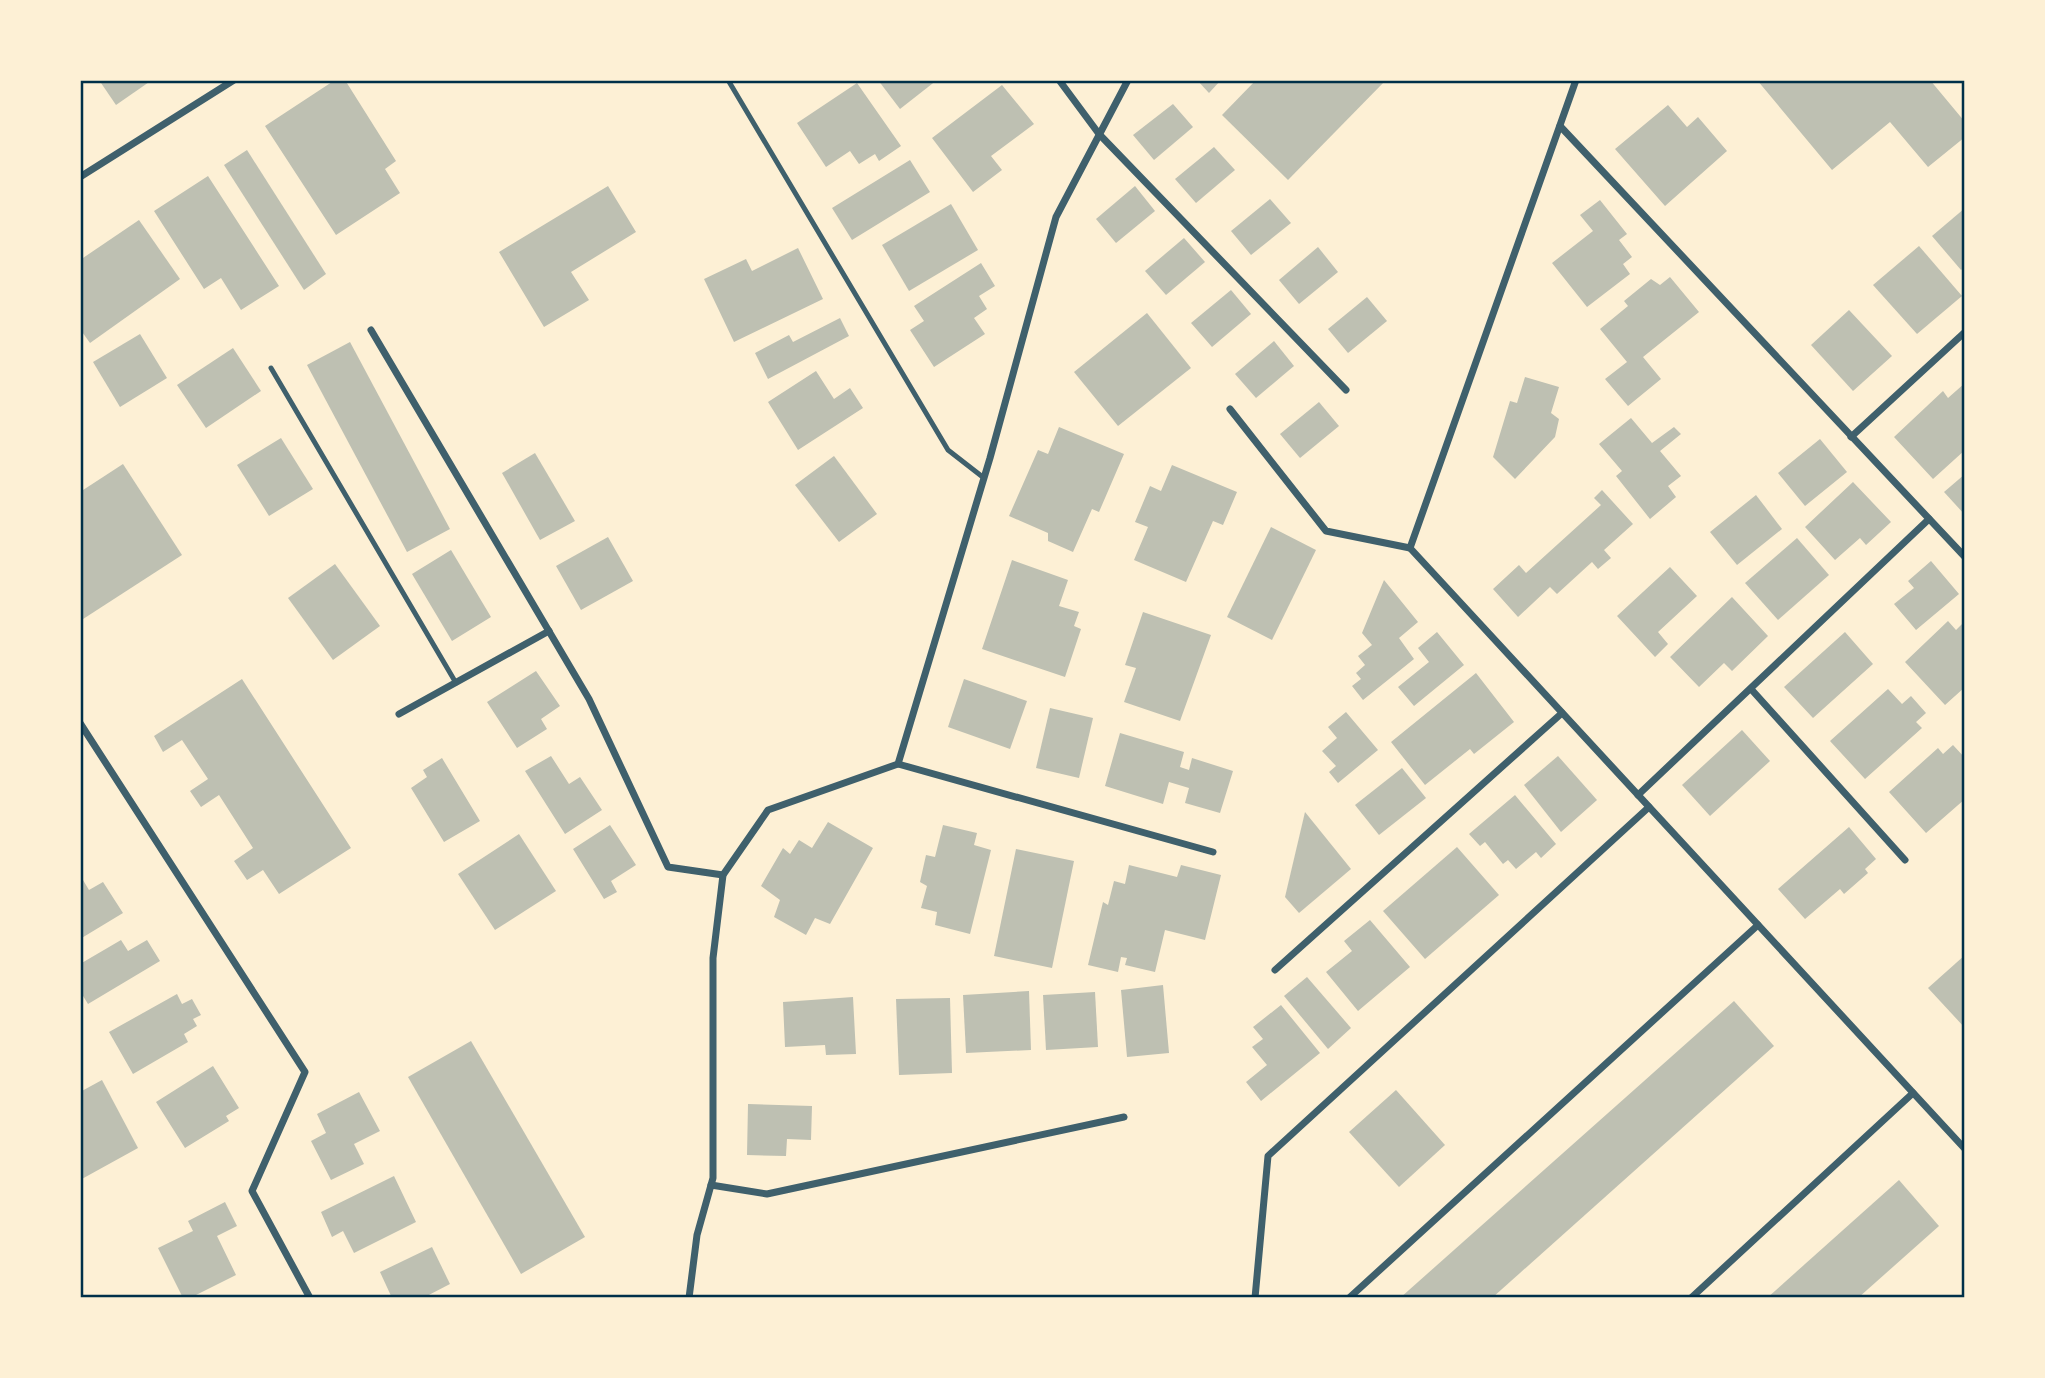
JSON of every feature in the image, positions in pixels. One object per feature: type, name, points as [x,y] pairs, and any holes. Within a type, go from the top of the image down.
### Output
[{"type":"street","points":[[80,177],[234,80]]},
{"type":"street","points":[[1059,80],[1098,134],[1346,390]]},
{"type":"street","points":[[898,764],[984,478],[1056,217],[1128,80]]},
{"type":"street","points":[[1410,548],[1576,80]]},
{"type":"street","points":[[1560,126],[1965,557]]},
{"type":"street","points":[[371,330],[589,699],[668,867],[723,875]]},
{"type":"street","points":[[1851,437],[1965,332]]},
{"type":"street","points":[[1230,409],[1326,531],[1410,548],[1965,1149]]},
{"type":"street","points":[[1638,795],[1929,519]]},
{"type":"street","points":[[399,715],[549,631]]},
{"type":"street","points":[[1751,689],[1905,860]]},
{"type":"street","points":[[1275,970],[1562,713]]},
{"type":"street","points":[[80,723],[305,1073],[252,1191],[310,1297]]},
{"type":"street","points":[[689,1297],[697,1235],[713,1178],[713,958],[723,875],[768,810],[898,764],[1213,852]]},
{"type":"street","points":[[1255,1297],[1268,1156],[1649,807]]},
{"type":"street","points":[[1349,1297],[1758,925]]},
{"type":"street","points":[[1691,1297],[1913,1093]]},
{"type":"street","points":[[711,1185],[766,1194],[1124,1117]]},
{"type":"lane","points":[[729,80],[948,450],[984,478]]},
{"type":"lane","points":[[271,368],[456,683]]},
{"type":"building","points":[[99,80],[152,80],[116,105]]},
{"type":"building","points":[[335,80],[345,80],[396,161],[385,169],[400,193],[336,235],[265,126]]},
{"type":"building","points":[[878,80],[937,80],[900,109]]},
{"type":"building","points":[[1197,80],[1221,80],[1209,93]]},
{"type":"building","points":[[1256,80],[1386,80],[1288,180],[1222,115]]},
{"type":"building","points":[[1757,80],[1930,80],[1965,122],[1965,137],[1928,167],[1890,122],[1832,170]]},
{"type":"building","points":[[857,83],[901,146],[879,161],[875,154],[859,164],[850,151],[826,167],[797,123]]},
{"type":"building","points":[[1002,85],[1034,124],[991,156],[1002,170],[973,192],[932,138]]},
{"type":"building","points":[[1173,104],[1193,127],[1154,160],[1133,135]]},
{"type":"building","points":[[1668,105],[1687,127],[1698,117],[1727,151],[1665,206],[1615,149]]},
{"type":"building","points":[[1214,147],[1235,170],[1196,203],[1175,179]]},
{"type":"building","points":[[247,150],[326,274],[304,290],[224,165]]},
{"type":"building","points":[[910,160],[930,192],[852,240],[832,208]]},
{"type":"building","points":[[208,176],[279,286],[241,310],[221,278],[204,289],[154,211]]},
{"type":"building","points":[[608,186],[636,232],[571,272],[589,300],[544,327],[499,252]]},
{"type":"building","points":[[1135,186],[1155,211],[1116,243],[1096,219]]},
{"type":"building","points":[[1270,199],[1291,223],[1251,255],[1231,231]]},
{"type":"building","points":[[1600,200],[1627,234],[1619,240],[1632,257],[1623,264],[1630,274],[1587,307],[1552,263],[1593,231],[1580,215]]},
{"type":"building","points":[[951,204],[978,250],[909,291],[882,245]]},
{"type":"building","points":[[1965,208],[1965,267],[1961,270],[1932,236]]},
{"type":"building","points":[[139,220],[180,279],[90,343],[80,329],[80,260]]},
{"type":"building","points":[[1184,238],[1205,262],[1166,295],[1145,271]]},
{"type":"building","points":[[1919,246],[1962,296],[1917,334],[1873,285]]},
{"type":"building","points":[[1318,247],[1338,272],[1299,304],[1279,280]]},
{"type":"building","points":[[798,248],[823,299],[734,342],[704,279],[746,259],[752,271]]},
{"type":"building","points":[[981,263],[995,286],[979,296],[987,309],[974,318],[985,334],[934,367],[910,330],[924,321],[914,306]]},
{"type":"building","points":[[1670,277],[1699,312],[1643,357],[1661,379],[1628,406],[1605,379],[1627,362],[1600,329],[1628,306],[1624,301],[1651,279],[1660,285]]},
{"type":"building","points":[[1231,290],[1251,314],[1212,347],[1191,323]]},
{"type":"building","points":[[1367,297],[1387,321],[1348,353],[1328,329]]},
{"type":"building","points":[[1849,310],[1892,356],[1853,391],[1811,345]]},
{"type":"building","points":[[1147,313],[1191,368],[1118,426],[1074,372]]},
{"type":"building","points":[[840,318],[849,336],[768,379],[755,353],[789,335],[793,342]]},
{"type":"building","points":[[140,334],[167,378],[120,407],[93,362]]},
{"type":"building","points":[[1274,341],[1294,366],[1256,398],[1235,374]]},
{"type":"building","points":[[350,342],[450,529],[407,552],[307,365]]},
{"type":"building","points":[[233,348],[261,391],[206,428],[177,385]]},
{"type":"building","points":[[816,371],[834,399],[850,388],[863,408],[798,450],[768,402]]},
{"type":"building","points":[[1525,377],[1559,387],[1551,413],[1559,419],[1555,437],[1515,479],[1493,457],[1510,401],[1517,403]]},
{"type":"building","points":[[1965,383],[1965,450],[1933,479],[1894,437],[1943,391],[1948,398]]},
{"type":"building","points":[[1319,402],[1339,426],[1300,458],[1280,434]]},
{"type":"building","points":[[1631,418],[1652,443],[1674,427],[1681,434],[1660,451],[1681,476],[1668,486],[1676,497],[1650,519],[1616,476],[1622,471],[1599,444]]},
{"type":"building","points":[[1059,427],[1124,454],[1099,512],[1092,509],[1073,552],[1048,541],[1048,533],[1009,516],[1038,450],[1048,454]]},
{"type":"building","points":[[281,438],[313,489],[269,516],[237,465]]},
{"type":"building","points":[[1820,439],[1847,472],[1805,506],[1778,473]]},
{"type":"building","points":[[535,453],[575,521],[540,540],[502,473]]},
{"type":"building","points":[[834,456],[877,514],[839,542],[795,485]]},
{"type":"building","points":[[123,464],[182,555],[80,621],[80,492]]},
{"type":"building","points":[[1172,465],[1237,492],[1223,525],[1213,521],[1186,582],[1134,560],[1148,527],[1135,522],[1150,486],[1161,491]]},
{"type":"building","points":[[1965,474],[1965,515],[1944,492]]},
{"type":"building","points":[[1853,482],[1891,522],[1866,545],[1860,538],[1835,560],[1805,527]]},
{"type":"building","points":[[1602,490],[1633,524],[1604,550],[1611,558],[1598,569],[1592,562],[1557,594],[1550,587],[1518,617],[1493,589],[1519,565],[1526,573],[1601,505],[1594,498]]},
{"type":"building","points":[[1756,495],[1782,529],[1737,565],[1710,532]]},
{"type":"building","points":[[1271,527],[1316,550],[1272,640],[1227,617]]},
{"type":"building","points":[[608,537],[633,581],[581,610],[556,566]]},
{"type":"building","points":[[1797,538],[1829,575],[1778,620],[1745,583]]},
{"type":"building","points":[[451,550],[491,617],[452,641],[412,574]]},
{"type":"building","points":[[1012,560],[1068,580],[1059,606],[1079,612],[1074,626],[1081,629],[1065,677],[982,649]]},
{"type":"building","points":[[1931,561],[1959,594],[1916,630],[1894,604],[1914,588],[1908,581]]},
{"type":"building","points":[[335,564],[380,626],[333,660],[288,598]]},
{"type":"building","points":[[1670,567],[1697,596],[1658,632],[1668,644],[1655,657],[1617,616]]},
{"type":"building","points":[[1384,580],[1418,622],[1399,638],[1414,659],[1363,700],[1352,686],[1361,679],[1356,673],[1365,665],[1358,656],[1372,645],[1362,633]]},
{"type":"building","points":[[1732,597],[1768,636],[1732,671],[1724,663],[1699,687],[1670,657]]},
{"type":"building","points":[[1143,612],[1211,635],[1180,721],[1124,702],[1136,668],[1125,665]]},
{"type":"building","points":[[1948,621],[1956,630],[1965,621],[1965,687],[1945,705],[1905,662]]},
{"type":"building","points":[[1437,632],[1464,665],[1414,706],[1398,687],[1429,662],[1418,648]]},
{"type":"building","points":[[1845,632],[1873,664],[1813,718],[1784,687]]},
{"type":"building","points":[[536,671],[560,706],[541,719],[547,729],[517,748],[487,702]]},
{"type":"building","points":[[1476,673],[1514,722],[1474,754],[1470,749],[1425,785],[1391,742]]},
{"type":"building","points":[[242,679],[351,848],[279,894],[263,870],[247,880],[234,861],[253,848],[219,795],[201,807],[190,791],[208,779],[182,740],[163,752],[154,736]]},
{"type":"building","points":[[964,679],[1027,701],[1010,749],[948,727]]},
{"type":"building","points":[[1888,689],[1902,704],[1911,696],[1926,713],[1916,722],[1922,728],[1865,779],[1830,741]]},
{"type":"building","points":[[1050,708],[1093,718],[1079,778],[1036,768]]},
{"type":"building","points":[[1346,712],[1378,750],[1338,783],[1329,772],[1336,766],[1322,751],[1337,738],[1328,727]]},
{"type":"building","points":[[1742,730],[1770,761],[1710,816],[1682,785]]},
{"type":"building","points":[[1120,733],[1184,752],[1180,767],[1189,770],[1192,758],[1233,771],[1220,813],[1185,803],[1189,788],[1169,782],[1163,804],[1105,786]]},
{"type":"building","points":[[1953,745],[1965,758],[1965,799],[1926,833],[1889,792],[1938,748],[1943,754]]},
{"type":"building","points":[[551,756],[569,784],[580,777],[602,810],[565,834],[525,771]]},
{"type":"building","points":[[1558,756],[1597,800],[1561,832],[1524,785]]},
{"type":"building","points":[[442,758],[480,821],[444,842],[411,788],[427,777],[423,770]]},
{"type":"building","points":[[1402,768],[1426,798],[1379,835],[1355,805]]},
{"type":"building","points":[[1515,795],[1556,844],[1541,858],[1536,852],[1516,869],[1508,860],[1503,864],[1485,842],[1480,846],[1469,834]]},
{"type":"building","points":[[1305,812],[1351,869],[1299,913],[1285,897]]},
{"type":"building","points":[[828,822],[873,848],[830,924],[815,918],[806,935],[774,917],[780,900],[761,886],[783,848],[790,854],[799,840],[812,848]]},
{"type":"building","points":[[610,825],[636,865],[611,881],[617,892],[604,899],[573,849]]},
{"type":"building","points":[[943,825],[977,833],[974,845],[991,850],[970,934],[935,925],[937,912],[921,908],[927,886],[920,882],[926,855],[935,857]]},
{"type":"building","points":[[1849,827],[1876,859],[1865,869],[1868,873],[1844,894],[1840,889],[1805,919],[1778,889]]},
{"type":"building","points":[[519,834],[556,891],[495,930],[458,874]]},
{"type":"building","points":[[1457,847],[1499,895],[1425,959],[1383,911]]},
{"type":"building","points":[[1016,849],[1074,861],[1052,968],[994,956]]},
{"type":"building","points":[[1129,865],[1177,877],[1181,865],[1221,875],[1205,940],[1165,930],[1155,972],[1125,965],[1127,958],[1121,957],[1118,972],[1088,965],[1103,902],[1108,905],[1114,881],[1125,884]]},
{"type":"building","points":[[80,875],[89,890],[103,882],[123,913],[80,939]]},
{"type":"building","points":[[1370,920],[1410,967],[1358,1011],[1326,972],[1352,951],[1344,941]]},
{"type":"building","points":[[121,940],[128,951],[147,940],[160,961],[88,1004],[80,991],[80,964]]},
{"type":"building","points":[[1965,955],[1965,1028],[1928,988]]},
{"type":"building","points":[[1307,977],[1351,1028],[1328,1049],[1284,996]]},
{"type":"building","points":[[1163,985],[1169,1053],[1127,1057],[1121,990]]},
{"type":"building","points":[[1029,991],[1031,1050],[966,1053],[963,995]]},
{"type":"building","points":[[1095,992],[1098,1047],[1046,1050],[1043,995]]},
{"type":"building","points":[[177,994],[182,1004],[192,999],[201,1015],[193,1019],[197,1026],[184,1034],[188,1042],[133,1074],[109,1032]]},
{"type":"building","points":[[853,997],[856,1054],[826,1055],[825,1045],[785,1047],[783,1002]]},
{"type":"building","points":[[950,998],[952,1073],[899,1075],[896,999]]},
{"type":"building","points":[[1734,1001],[1774,1046],[1492,1298],[1400,1298]]},
{"type":"building","points":[[1281,1005],[1320,1053],[1261,1101],[1246,1082],[1267,1065],[1252,1047],[1263,1039],[1253,1027]]},
{"type":"building","points":[[471,1041],[585,1237],[521,1274],[408,1077]]},
{"type":"building","points":[[213,1066],[239,1108],[226,1116],[229,1121],[185,1148],[156,1102]]},
{"type":"building","points":[[102,1080],[138,1148],[80,1180],[80,1092]]},
{"type":"building","points":[[1396,1090],[1445,1145],[1399,1187],[1349,1132]]},
{"type":"building","points":[[359,1092],[380,1131],[354,1144],[364,1164],[331,1180],[311,1141],[326,1133],[317,1114]]},
{"type":"building","points":[[748,1104],[812,1106],[811,1140],[787,1139],[786,1156],[747,1155]]},
{"type":"building","points":[[394,1176],[416,1222],[354,1253],[343,1231],[332,1237],[321,1212]]},
{"type":"building","points":[[1899,1180],[1939,1226],[1858,1298],[1767,1298]]},
{"type":"building","points":[[225,1202],[237,1226],[217,1236],[236,1275],[190,1298],[183,1298],[158,1248],[193,1231],[188,1221]]},
{"type":"building","points":[[432,1247],[450,1284],[423,1298],[392,1298],[380,1272]]}]
